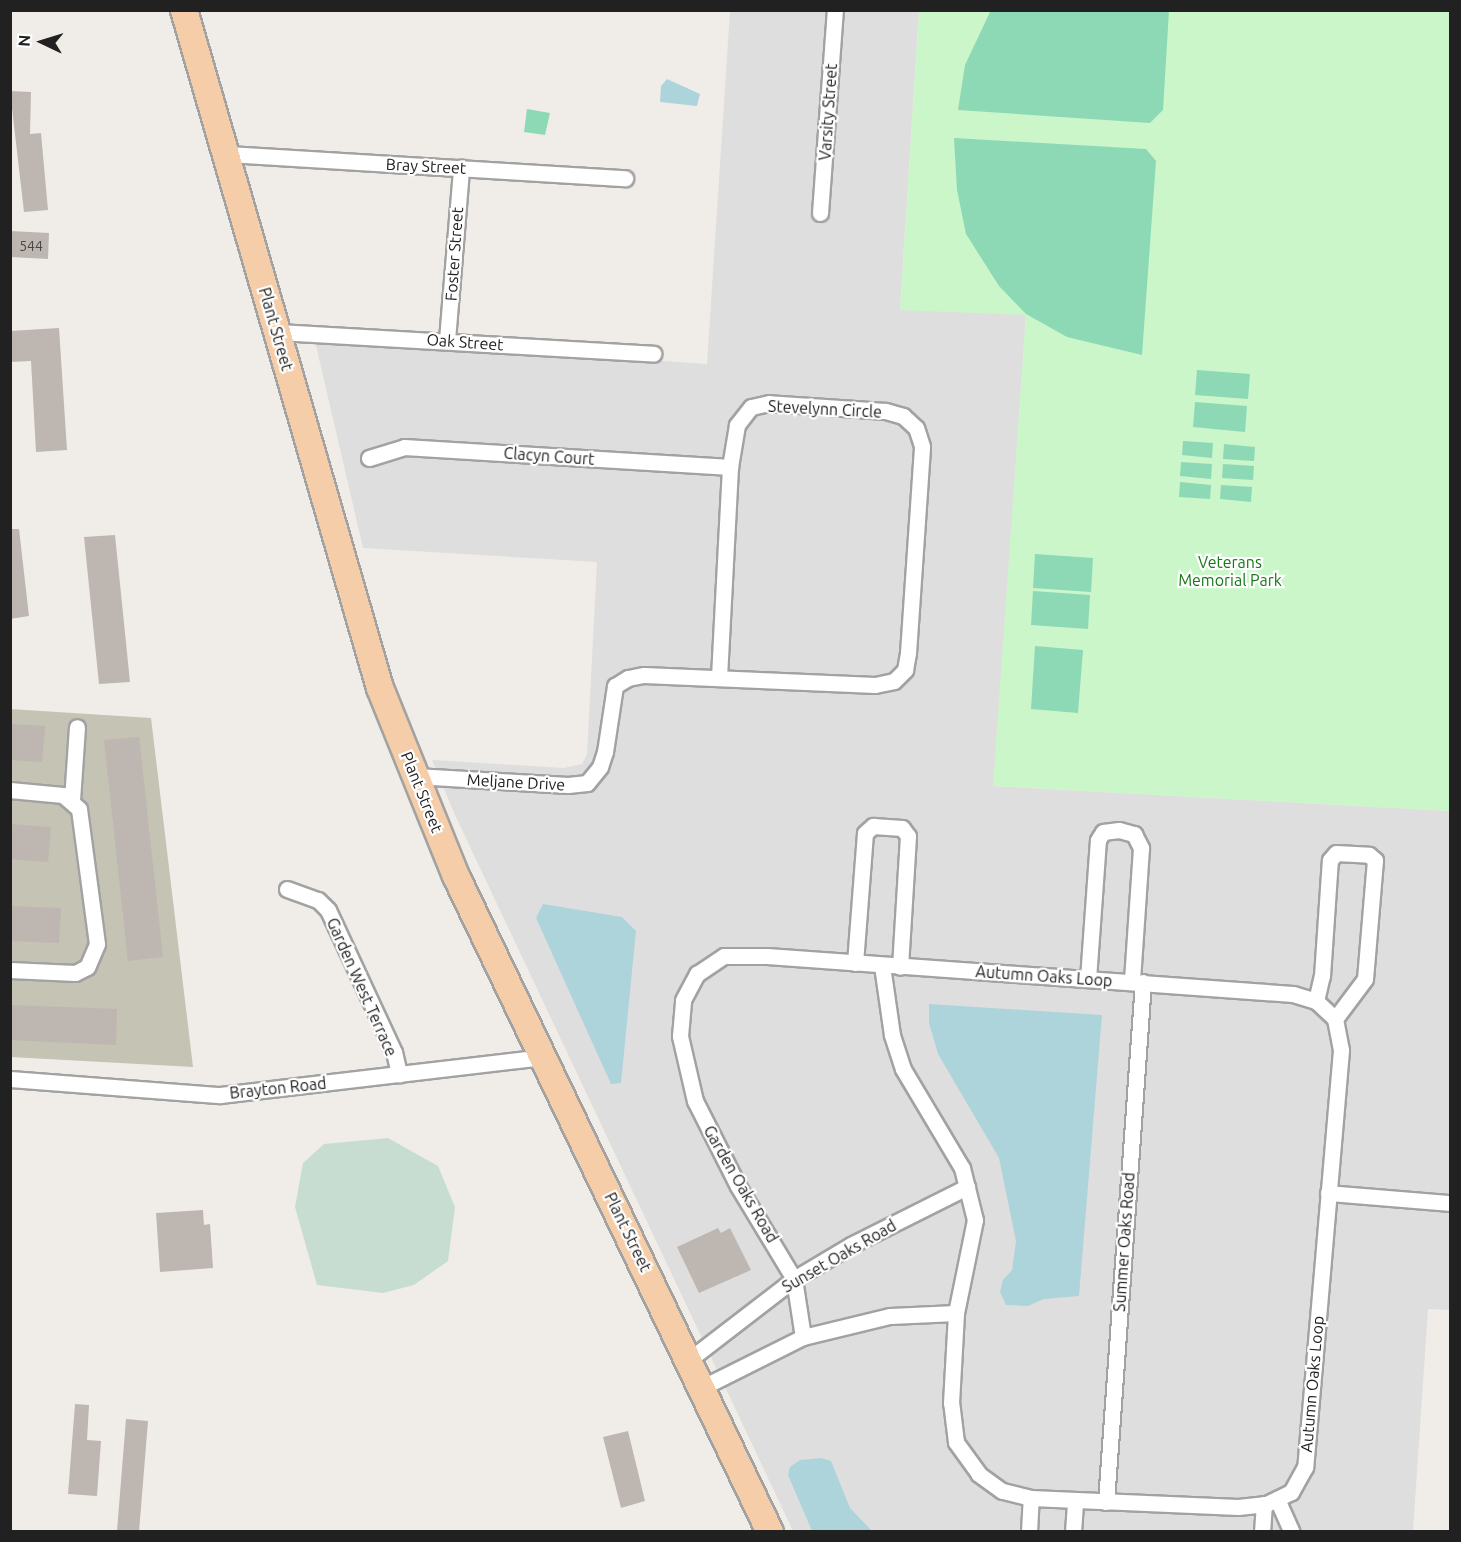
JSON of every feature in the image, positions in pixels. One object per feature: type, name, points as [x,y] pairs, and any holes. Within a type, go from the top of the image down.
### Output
[{"type":"main road","name":"Plant Street","points":[[184,10],[380,688],[456,876],[690,1359],[770,1532]]},
{"type":"street","name":"Varsity Street","points":[[820,213],[835,10]]},
{"type":"street","name":"Bray Street","points":[[227,154],[625,178]]},
{"type":"street","name":"Foster Street","points":[[447,340],[461,168]]},
{"type":"street","name":"Oak Street","points":[[277,332],[447,340],[653,354]]},
{"type":"street","name":"Stevelynn Circle","points":[[769,403],[885,411],[903,416],[916,428],[922,446],[905,670],[894,681],[875,685],[719,678],[730,467],[737,425],[751,407],[769,403]]},
{"type":"street","name":"Clacyn Court","points":[[369,458],[404,447],[730,467]]},
{"type":"street","name":"Meljane Drive","points":[[415,776],[568,785],[587,783],[600,767],[615,686],[644,675],[719,678]]},
{"type":"street","points":[[72,800],[77,727]]},
{"type":"street","points":[[10,790],[63,795],[72,800],[83,816],[97,944],[94,956],[87,967],[75,973],[10,969]]},
{"type":"street","points":[[855,963],[865,832],[873,826],[902,828],[908,836],[900,967]]},
{"type":"street","name":"Summer Oaks Road","points":[[1088,979],[1098,840],[1103,832],[1119,830],[1134,834],[1141,848],[1137,982],[1106,1502]]},
{"type":"street","points":[[1316,1001],[1322,976],[1330,860],[1336,853],[1369,855],[1375,860],[1365,979],[1335,1019]]},
{"type":"street","name":"Garden West Terrace","points":[[287,889],[318,900],[328,910],[394,1052],[399,1074]]},
{"type":"street","name":"Garden Oaks Road","points":[[803,1337],[794,1279],[738,1186],[695,1101],[680,1036],[682,1000],[697,974],[724,956],[882,966]]},
{"type":"street","points":[[882,966],[892,1035],[903,1069],[962,1168],[975,1220],[956,1313],[951,1402],[956,1442],[979,1474],[1002,1491],[1031,1498],[1238,1507],[1271,1502]]},
{"type":"street","name":"Autumn Oaks Loop","points":[[882,966],[1293,994],[1316,1001],[1335,1019],[1341,1050],[1305,1467],[1291,1492],[1271,1502]]},
{"type":"street","name":"Brayton Road","points":[[10,1079],[220,1095],[544,1057]]},
{"type":"street","name":"Sunset Oaks Road","points":[[690,1359],[794,1279],[851,1245],[967,1187]]},
{"type":"street","points":[[1328,1193],[1450,1203]]},
{"type":"street","points":[[703,1387],[803,1337],[890,1316],[956,1313]]},
{"type":"street","points":[[1029,1532],[1031,1498]]},
{"type":"street","points":[[1073,1532],[1075,1501]]},
{"type":"street","points":[[1262,1532],[1271,1502]]},
{"type":"street","points":[[1271,1502],[1292,1532]]},
{"type":"shaded area","points":[[730,11],[919,11],[900,309],[1026,314],[994,786],[1450,811],[1450,1310],[1428,1309],[1413,1531],[793,1531],[455,815],[432,760],[564,768],[582,764],[587,754],[597,562],[363,548],[314,337],[707,364]]},
{"type":"shaded area","points":[[10,709],[151,718],[193,1067],[11,1057]]},
{"type":"green space","points":[[991,10],[1169,11],[1163,110],[1150,123],[958,110],[965,65]]},
{"type":"green space","name":"Veterans Memorial Park","points":[[919,11],[1450,11],[1450,811],[993,786],[1026,315],[900,310]]},
{"type":"green space","points":[[527,109],[550,113],[545,135],[524,132]]},
{"type":"green space","points":[[954,138],[1146,149],[1156,161],[1142,355],[1067,337],[1026,314],[999,286],[966,234],[957,190]]},
{"type":"green space","points":[[1197,370],[1250,374],[1248,399],[1195,395]]},
{"type":"green space","points":[[1195,402],[1247,406],[1245,432],[1193,427]]},
{"type":"green space","points":[[1183,441],[1213,443],[1212,458],[1182,455]]},
{"type":"green space","points":[[1224,444],[1255,447],[1254,461],[1223,459]]},
{"type":"green space","points":[[1181,462],[1212,464],[1211,479],[1180,476]]},
{"type":"green space","points":[[1223,464],[1254,466],[1253,480],[1222,478]]},
{"type":"green space","points":[[1180,482],[1211,485],[1210,499],[1179,497]]},
{"type":"green space","points":[[1221,485],[1252,487],[1251,502],[1220,499]]},
{"type":"green space","points":[[1035,554],[1093,558],[1091,592],[1033,588]]},
{"type":"green space","points":[[1033,591],[1090,595],[1088,629],[1031,625]]},
{"type":"green space","points":[[1035,646],[1083,650],[1078,713],[1031,709]]},
{"type":"green space","points":[[388,1138],[438,1166],[455,1207],[448,1261],[414,1285],[383,1293],[317,1285],[295,1207],[303,1163],[324,1144]]},
{"type":"water","points":[[667,79],[700,94],[697,106],[660,102],[661,86]]},
{"type":"water","points":[[543,904],[622,917],[636,931],[621,1083],[611,1084],[536,918]]},
{"type":"water","points":[[929,1004],[1102,1015],[1079,1296],[1044,1299],[1028,1306],[1006,1305],[1000,1292],[1003,1280],[1012,1270],[1016,1241],[999,1158],[938,1054],[929,1023]]},
{"type":"water","points":[[821,1458],[831,1461],[850,1508],[872,1531],[812,1531],[788,1475],[790,1467],[800,1460]]},
{"type":"building","points":[[10,91],[31,92],[30,134],[41,133],[48,210],[24,212]]},
{"type":"building","points":[[10,231],[49,233],[48,259],[10,257]]},
{"type":"building","points":[[59,328],[67,450],[36,452],[31,361],[10,362],[10,331]]},
{"type":"building","points":[[10,529],[19,529],[29,616],[10,619]]},
{"type":"building","points":[[115,535],[130,682],[99,684],[84,537]]},
{"type":"building","points":[[10,724],[45,726],[42,762],[10,760]]},
{"type":"building","points":[[139,737],[163,957],[128,961],[104,740]]},
{"type":"building","points":[[10,824],[51,827],[48,862],[10,859]]},
{"type":"building","points":[[10,906],[61,908],[59,943],[10,941]]},
{"type":"building","points":[[10,1005],[117,1009],[116,1045],[10,1040]]},
{"type":"building","points":[[203,1210],[204,1225],[210,1224],[213,1268],[160,1272],[156,1213]]},
{"type":"building","points":[[718,1228],[721,1233],[730,1228],[751,1270],[699,1293],[677,1247]]},
{"type":"building","points":[[75,1404],[89,1405],[87,1440],[101,1441],[97,1496],[68,1494]]},
{"type":"building","points":[[126,1419],[148,1421],[139,1532],[117,1531]]},
{"type":"building","points":[[628,1431],[645,1501],[621,1508],[603,1437]]}]
